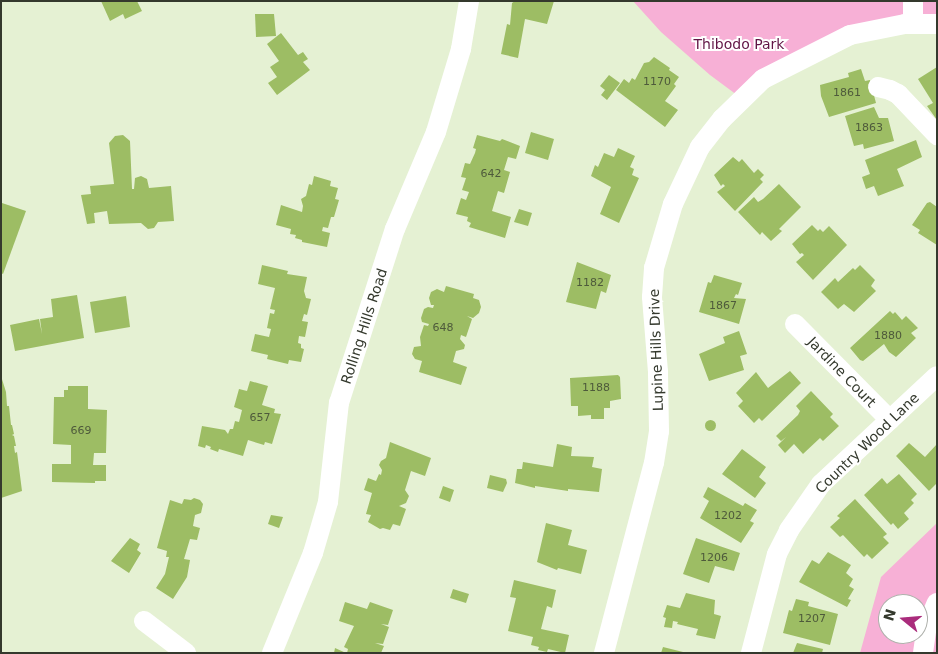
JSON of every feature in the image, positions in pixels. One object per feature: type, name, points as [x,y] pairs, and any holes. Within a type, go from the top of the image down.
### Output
[{"type":"street","name":"Rolling Hills Road","points":[[272,653],[313,553],[328,502],[339,403],[395,229],[436,132],[461,49],[469,1]]},
{"type":"street","points":[[913,1],[913,24]]},
{"type":"street","name":"Lupine Hills Drive","points":[[604,653],[654,463],[659,431],[658,372],[652,297],[654,268],[673,204],[700,147],[722,119],[763,79],[850,35],[913,24],[937,24]]},
{"type":"street","points":[[878,87],[898,94],[937,135]]},
{"type":"street","name":"Jardine Court","points":[[795,324],[890,420]]},
{"type":"street","name":"Country Wood Lane","points":[[751,653],[777,554],[789,530],[821,484],[937,376]]},
{"type":"street","points":[[923,653],[927,626],[937,602]]},
{"type":"street","points":[[144,621],[186,653]]},
{"type":"green space","name":"Thibodo Park","points":[[633,1],[937,1],[937,22],[868,30],[741,98],[710,75],[661,32]]},
{"type":"green space","points":[[937,523],[937,653],[860,653],[881,577]]},
{"type":"building","points":[[101,1],[137,1],[142,11],[125,19],[123,14],[110,21]]},
{"type":"building","points":[[515,1],[554,1],[547,24],[525,19],[518,58],[501,54],[507,24],[510,25],[512,3]]},
{"type":"building","points":[[255,14],[274,14],[276,36],[256,37]]},
{"type":"building","points":[[281,33],[298,55],[303,52],[308,59],[303,62],[310,70],[277,95],[268,83],[277,77],[270,67],[279,61],[267,44]]},
{"type":"building","points":[[654,57],[679,77],[674,84],[676,86],[665,101],[678,110],[665,127],[616,90],[624,79],[629,83],[632,78],[635,80],[644,63],[649,62]]},
{"type":"building","points":[[937,67],[937,120],[927,106],[933,103],[918,79]]},
{"type":"building","points":[[861,69],[865,81],[870,80],[876,103],[829,117],[821,96],[820,85],[849,77],[848,73]]},
{"type":"building","points":[[609,75],[620,83],[607,100],[601,95],[605,90],[600,86]]},
{"type":"building","points":[[874,107],[879,118],[888,118],[894,141],[864,149],[863,144],[854,146],[845,116]]},
{"type":"building","points":[[531,132],[554,139],[548,160],[525,153]]},
{"type":"building","points":[[123,135],[130,141],[132,189],[134,189],[135,178],[141,176],[147,179],[149,188],[171,186],[174,221],[158,222],[154,228],[148,229],[141,223],[109,224],[107,211],[94,213],[95,223],[87,224],[81,195],[91,194],[90,186],[114,184],[109,143],[115,136]]},
{"type":"building","points":[[477,135],[500,141],[502,139],[520,146],[516,159],[508,157],[504,170],[510,172],[504,193],[498,191],[492,211],[511,217],[505,238],[469,227],[471,223],[467,221],[468,217],[456,214],[461,198],[466,200],[469,192],[462,190],[466,178],[461,177],[465,163],[470,164],[475,153],[476,149],[473,148]]},
{"type":"building","points":[[916,140],[922,157],[897,169],[904,186],[878,196],[874,186],[866,189],[862,177],[870,174],[865,160]]},
{"type":"building","points":[[618,148],[635,156],[630,167],[634,169],[632,175],[639,178],[619,223],[600,214],[611,187],[591,176],[595,165],[598,167],[604,153],[614,157]]},
{"type":"building","points":[[733,157],[739,162],[742,159],[754,173],[758,169],[764,175],[760,179],[763,182],[735,211],[717,192],[725,186],[723,184],[721,186],[714,175]]},
{"type":"building","points":[[314,176],[331,181],[330,186],[338,188],[335,199],[339,200],[334,217],[331,217],[328,228],[323,227],[322,231],[330,233],[327,247],[302,242],[302,240],[295,238],[296,235],[290,234],[291,229],[276,225],[281,205],[302,212],[301,199],[306,196],[309,184],[312,185]]},
{"type":"building","points":[[779,184],[801,207],[779,229],[782,231],[771,241],[762,232],[760,235],[738,212],[754,197],[758,202],[763,199]]},
{"type":"building","points":[[930,202],[937,207],[937,245],[918,233],[920,230],[912,225],[927,203]]},
{"type":"building","points":[[2,203],[26,211],[3,274],[1,273]]},
{"type":"building","points":[[519,209],[532,213],[528,226],[514,222]]},
{"type":"building","points":[[812,225],[818,231],[820,229],[823,232],[829,226],[847,245],[813,280],[796,262],[804,255],[800,254],[792,244]]},
{"type":"building","points":[[577,262],[611,275],[606,293],[601,291],[596,309],[566,302]]},
{"type":"building","points":[[262,265],[288,271],[287,274],[307,277],[304,291],[306,298],[311,299],[307,315],[304,314],[302,321],[308,322],[305,337],[299,336],[298,343],[304,349],[301,362],[289,360],[288,364],[267,359],[268,355],[251,351],[255,334],[269,337],[271,329],[267,328],[270,313],[274,314],[275,310],[270,309],[275,288],[258,284]]},
{"type":"building","points":[[860,265],[875,280],[871,286],[876,291],[854,312],[844,304],[838,309],[821,292],[835,278],[838,282],[853,268],[855,270]]},
{"type":"building","points":[[714,275],[742,283],[738,295],[736,294],[734,298],[746,299],[739,324],[699,312],[708,282],[711,283]]},
{"type":"building","points":[[446,286],[474,294],[473,298],[479,300],[481,307],[479,313],[473,318],[467,316],[472,319],[466,337],[461,335],[460,339],[465,345],[464,349],[456,351],[453,362],[467,367],[461,385],[419,372],[422,361],[415,359],[412,354],[414,347],[421,346],[420,337],[424,325],[428,326],[429,324],[422,322],[421,318],[424,309],[428,307],[433,308],[434,305],[431,305],[429,298],[431,292],[437,289],[444,292]]},
{"type":"building","points":[[77,295],[84,338],[15,351],[10,325],[39,319],[42,334],[40,319],[53,317],[51,299]]},
{"type":"building","points":[[126,296],[130,327],[95,333],[90,302]]},
{"type":"building","points":[[890,311],[893,314],[895,312],[902,320],[906,316],[918,328],[911,333],[916,338],[896,357],[889,352],[884,344],[863,361],[860,360],[850,348]]},
{"type":"building","points":[[739,331],[747,354],[740,356],[744,370],[709,381],[699,354],[725,343],[723,337]]},
{"type":"building","points":[[790,371],[801,383],[762,421],[759,418],[754,423],[738,406],[743,401],[736,393],[756,372],[768,388]]},
{"type":"building","points":[[618,375],[620,377],[621,399],[610,401],[610,408],[604,408],[604,419],[591,419],[591,415],[578,416],[578,406],[571,406],[570,378]]},
{"type":"building","points":[[1,376],[6,392],[7,406],[9,406],[22,491],[1,498]]},
{"type":"building","points":[[250,381],[268,386],[262,405],[275,409],[274,413],[281,414],[272,444],[265,442],[264,445],[248,440],[243,456],[219,449],[218,452],[206,445],[205,448],[198,446],[202,426],[225,430],[228,434],[230,429],[233,429],[235,421],[239,422],[242,410],[234,407],[239,389],[247,391]]},
{"type":"building","points":[[68,386],[88,386],[88,409],[107,410],[106,453],[94,453],[93,465],[106,465],[106,481],[95,481],[95,483],[52,482],[52,464],[71,464],[71,445],[53,444],[54,397],[64,397],[64,390],[68,390]]},
{"type":"building","points":[[811,391],[833,414],[830,417],[839,426],[823,441],[820,438],[803,454],[794,444],[785,453],[778,445],[786,437],[781,441],[776,436],[798,415],[800,411],[796,406]]},
{"type":"building","points":[[710,419],[716,425],[710,431],[704,425]]},
{"type":"building","points":[[390,442],[431,458],[425,476],[411,471],[405,490],[409,496],[406,503],[399,506],[406,509],[400,526],[393,524],[390,530],[380,529],[368,522],[371,515],[366,514],[372,493],[364,490],[368,478],[376,481],[379,474],[381,475],[382,470],[379,465],[386,458]]},
{"type":"building","points":[[909,443],[925,457],[937,444],[937,483],[929,491],[896,456]]},
{"type":"building","points":[[557,444],[572,447],[571,456],[594,457],[592,467],[602,469],[599,492],[568,489],[568,491],[535,486],[535,488],[515,483],[517,469],[522,469],[523,462],[553,467]]},
{"type":"building","points":[[742,449],[766,467],[759,477],[766,483],[755,498],[722,474]]},
{"type":"building","points":[[899,474],[917,494],[911,500],[914,503],[904,513],[909,519],[898,529],[893,523],[891,525],[864,495],[882,478],[887,484]]},
{"type":"building","points":[[490,475],[506,479],[507,483],[503,492],[487,488]]},
{"type":"building","points":[[443,486],[454,490],[450,502],[439,498]]},
{"type":"building","points":[[708,487],[743,506],[745,503],[757,510],[750,521],[754,523],[741,543],[700,518],[709,501],[703,497]]},
{"type":"building","points":[[194,498],[200,500],[203,504],[201,513],[195,515],[193,526],[200,528],[197,540],[190,539],[184,559],[190,560],[187,577],[173,599],[156,588],[165,574],[169,557],[166,557],[167,551],[157,548],[170,500],[182,504],[184,499],[191,500]]},
{"type":"building","points":[[855,499],[887,534],[883,537],[889,543],[872,559],[867,554],[864,557],[843,535],[840,537],[830,527],[840,518],[837,516]]},
{"type":"building","points":[[271,515],[283,517],[279,528],[268,524]]},
{"type":"building","points":[[546,523],[572,530],[568,545],[587,550],[581,574],[558,568],[557,570],[537,562]]},
{"type":"building","points":[[130,538],[140,544],[137,550],[141,553],[129,573],[111,561]]},
{"type":"building","points":[[696,538],[740,553],[734,571],[715,566],[709,583],[683,574]]},
{"type":"building","points":[[828,552],[851,565],[846,573],[853,579],[849,586],[854,589],[848,599],[851,600],[847,607],[799,582],[812,560],[819,564]]},
{"type":"building","points":[[514,580],[556,590],[552,608],[547,606],[541,629],[569,635],[565,653],[548,649],[547,652],[538,650],[539,647],[531,645],[533,637],[508,631],[516,598],[510,597]]},
{"type":"building","points":[[453,589],[469,594],[466,603],[450,598]]},
{"type":"building","points":[[686,593],[715,600],[714,614],[721,616],[715,639],[696,635],[698,629],[677,624],[678,622],[673,621],[672,628],[664,627],[666,618],[663,617],[667,605],[680,608]]},
{"type":"building","points":[[796,599],[809,602],[808,606],[838,614],[830,645],[783,633],[789,610],[792,611]]},
{"type":"building","points":[[345,602],[367,609],[370,602],[393,610],[388,625],[381,624],[389,627],[383,644],[375,643],[384,646],[381,653],[347,653],[348,649],[344,647],[354,626],[339,621]]},
{"type":"building","points":[[797,643],[823,649],[822,653],[793,653]]},
{"type":"building","points":[[663,647],[683,652],[683,653],[661,653]]},
{"type":"building","points":[[335,648],[346,653],[334,653]]}]
